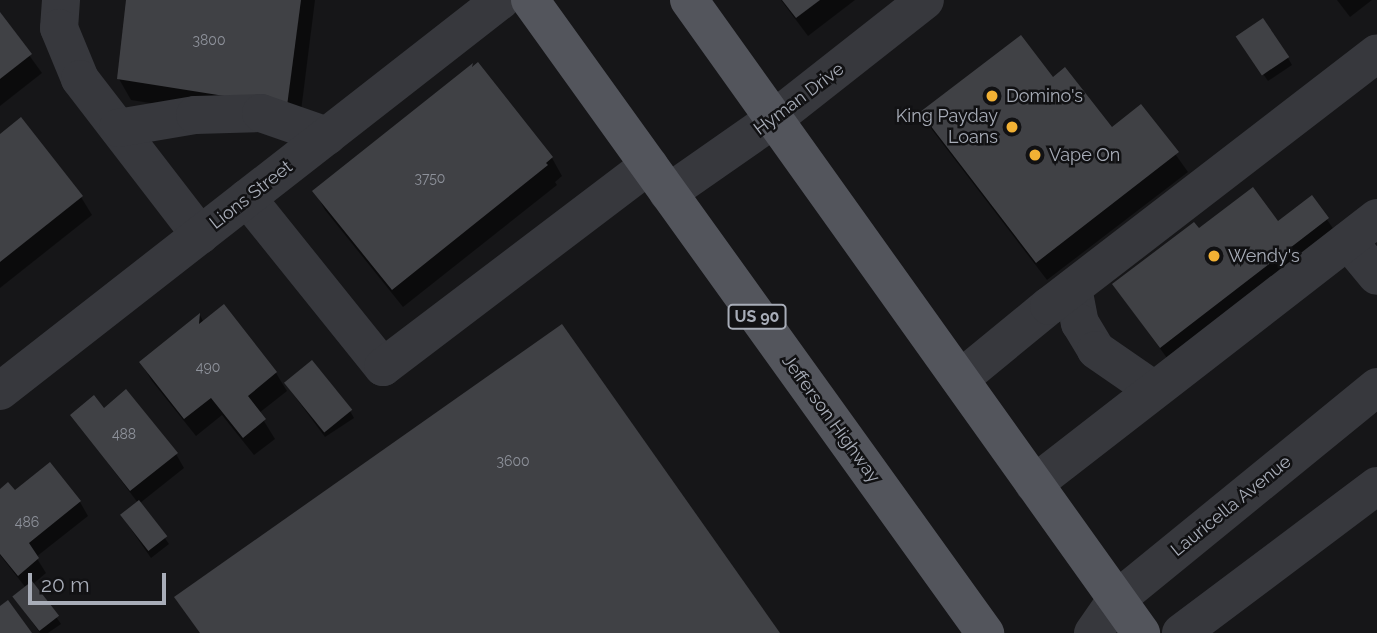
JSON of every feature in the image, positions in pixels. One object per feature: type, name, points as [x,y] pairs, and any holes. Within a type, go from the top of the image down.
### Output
[{"type":"main road","name":"Jefferson Highway","points":[[530,0],[985,633]]},
{"type":"main road","points":[[689,0],[1141,633]]},
{"type":"street","points":[[61,0],[59,28],[80,79],[200,235]]},
{"type":"street","name":"Lions Street","points":[[0,391],[501,0]]},
{"type":"street","name":"Hyman Drive","points":[[247,198],[383,367],[658,179],[774,119],[925,0]]},
{"type":"street","points":[[960,379],[1377,53]]},
{"type":"street","points":[[118,128],[195,115],[261,113],[327,136]]},
{"type":"street","points":[[1034,484],[1363,229],[1377,276]]},
{"type":"street","points":[[1073,288],[1080,323],[1096,350],[1154,390]]},
{"type":"street","name":"Lauricella Avenue","points":[[1093,633],[1116,600],[1377,387]]},
{"type":"street","points":[[1181,633],[1377,486]]},
{"type":"building","points":[[126,0],[301,0],[287,106],[117,79]]},
{"type":"building","points":[[782,0],[820,0],[796,18]]},
{"type":"building","points":[[0,12],[32,54],[0,79]]},
{"type":"building","points":[[1263,18],[1289,57],[1262,75],[1236,36]]},
{"type":"building","points":[[1021,35],[1053,77],[1065,67],[1112,127],[1141,104],[1179,152],[1036,263],[920,112]]},
{"type":"building","points":[[478,62],[553,157],[546,163],[548,165],[392,290],[312,191],[473,63],[472,67]]},
{"type":"building","points":[[21,117],[83,196],[0,262],[0,134]]},
{"type":"building","name":"Wendy's","points":[[1253,187],[1278,221],[1312,195],[1329,218],[1160,348],[1112,284],[1194,222],[1199,228]]},
{"type":"building","points":[[224,304],[277,372],[248,396],[266,419],[243,438],[211,398],[184,419],[139,362],[200,313],[199,324]]},
{"type":"building","points":[[562,324],[780,633],[200,633],[174,597]]},
{"type":"building","points":[[312,360],[352,410],[324,432],[284,383]]},
{"type":"building","points":[[126,389],[178,453],[130,491],[70,415],[94,395],[104,408]]},
{"type":"building","points":[[50,462],[81,501],[29,543],[39,558],[18,576],[0,554],[0,489],[8,482],[15,490]]},
{"type":"building","points":[[139,500],[167,536],[148,551],[120,515]]},
{"type":"building","points":[[32,581],[59,616],[39,631],[12,596]]},
{"type":"building","points":[[8,600],[32,633],[0,633],[0,606]]},
{"type":"place","name":"Domino's","points":[[992,96]]},
{"type":"place","name":"King Payday Loans","points":[[1012,127]]},
{"type":"place","name":"Vape On","points":[[1035,155]]},
{"type":"place","name":"Wendy's","points":[[1214,256]]}]
